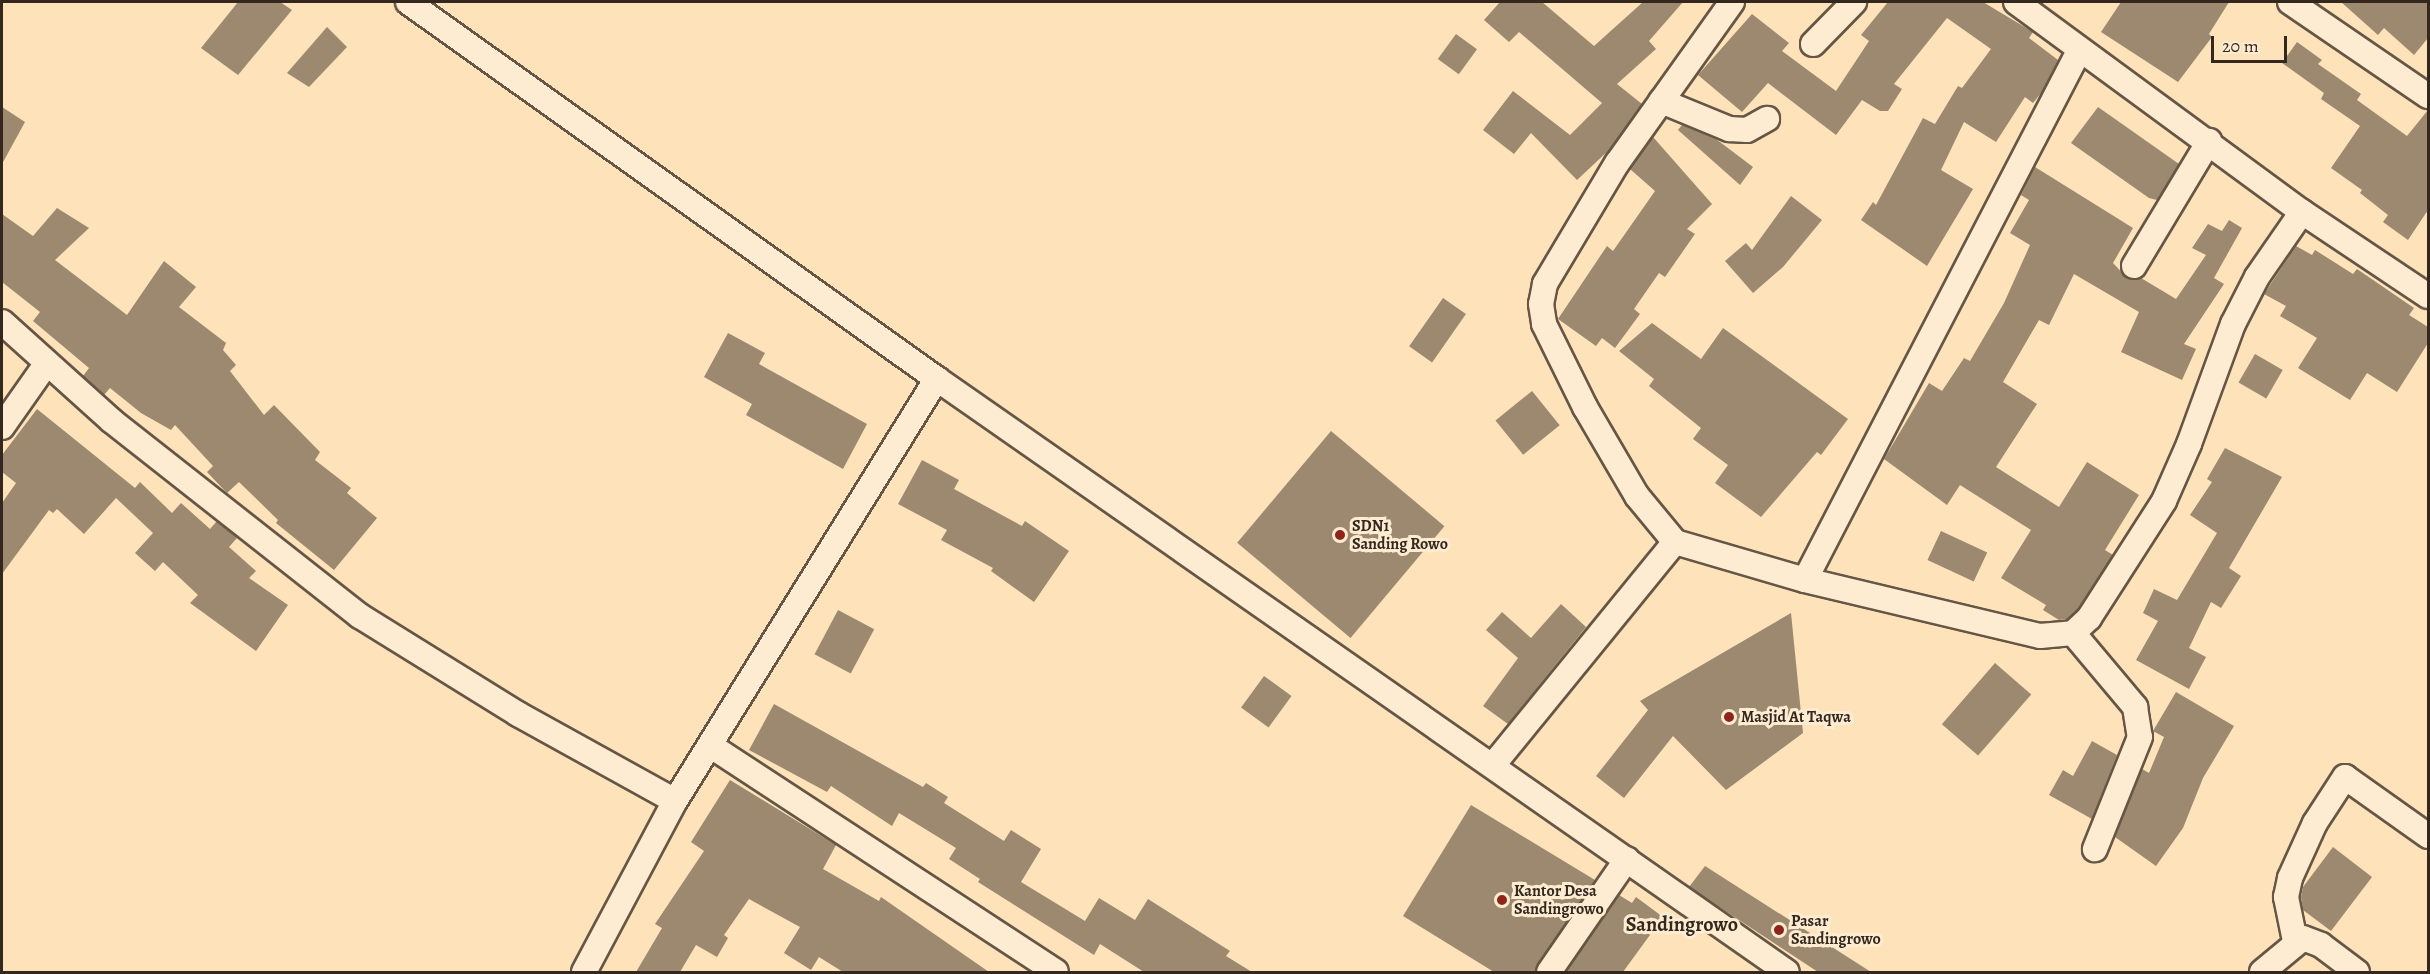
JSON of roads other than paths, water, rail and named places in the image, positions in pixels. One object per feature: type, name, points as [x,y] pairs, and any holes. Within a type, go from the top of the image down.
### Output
[{"type":"street","points":[[408,2],[937,379],[1787,972]]},
{"type":"street","points":[[1732,2],[1617,163],[1545,284],[1541,304],[1544,324],[1585,407],[1637,496],[1675,542],[1805,580],[2040,636],[2073,633],[2089,618],[2164,501],[2189,444],[2233,324],[2257,277],[2302,212]]},
{"type":"street","points":[[1813,44],[1854,2]]},
{"type":"street","points":[[2016,2],[2079,51],[2209,141],[2302,212],[2428,296]]},
{"type":"street","points":[[2290,2],[2428,96]]},
{"type":"street","points":[[1805,580],[2079,51]]},
{"type":"street","points":[[1661,101],[1729,129],[1747,130],[1767,120]]},
{"type":"street","points":[[2133,266],[2209,141]]},
{"type":"street","points":[[2,322],[112,421],[360,616],[518,714],[675,801]]},
{"type":"street","points":[[2,427],[47,363]]},
{"type":"street","points":[[584,972],[675,801],[937,379]]},
{"type":"street","points":[[1493,765],[1675,542]]},
{"type":"street","points":[[2073,633],[2135,707],[2140,737],[2095,849]]},
{"type":"street","points":[[711,746],[1056,972]]},
{"type":"street","points":[[2295,941],[2286,897],[2290,878],[2315,823],[2345,777],[2428,836]]},
{"type":"street","points":[[1549,972],[1627,859]]},
{"type":"street","points":[[2262,972],[2295,941],[2312,939],[2357,972]]},
{"type":"place","name":"SDN1 Sanding Rowo","points":[[1340,535]]},
{"type":"place","name":"Masjid At Taqwa","points":[[1729,717]]},
{"type":"place","name":"Kantor Desa Sandingrowo","points":[[1502,900]]},
{"type":"place","name":"Pasar Sandingrowo","points":[[1779,930]]},
{"type":"district","name":"Sandingrowo","points":[[1682,924]]}]
